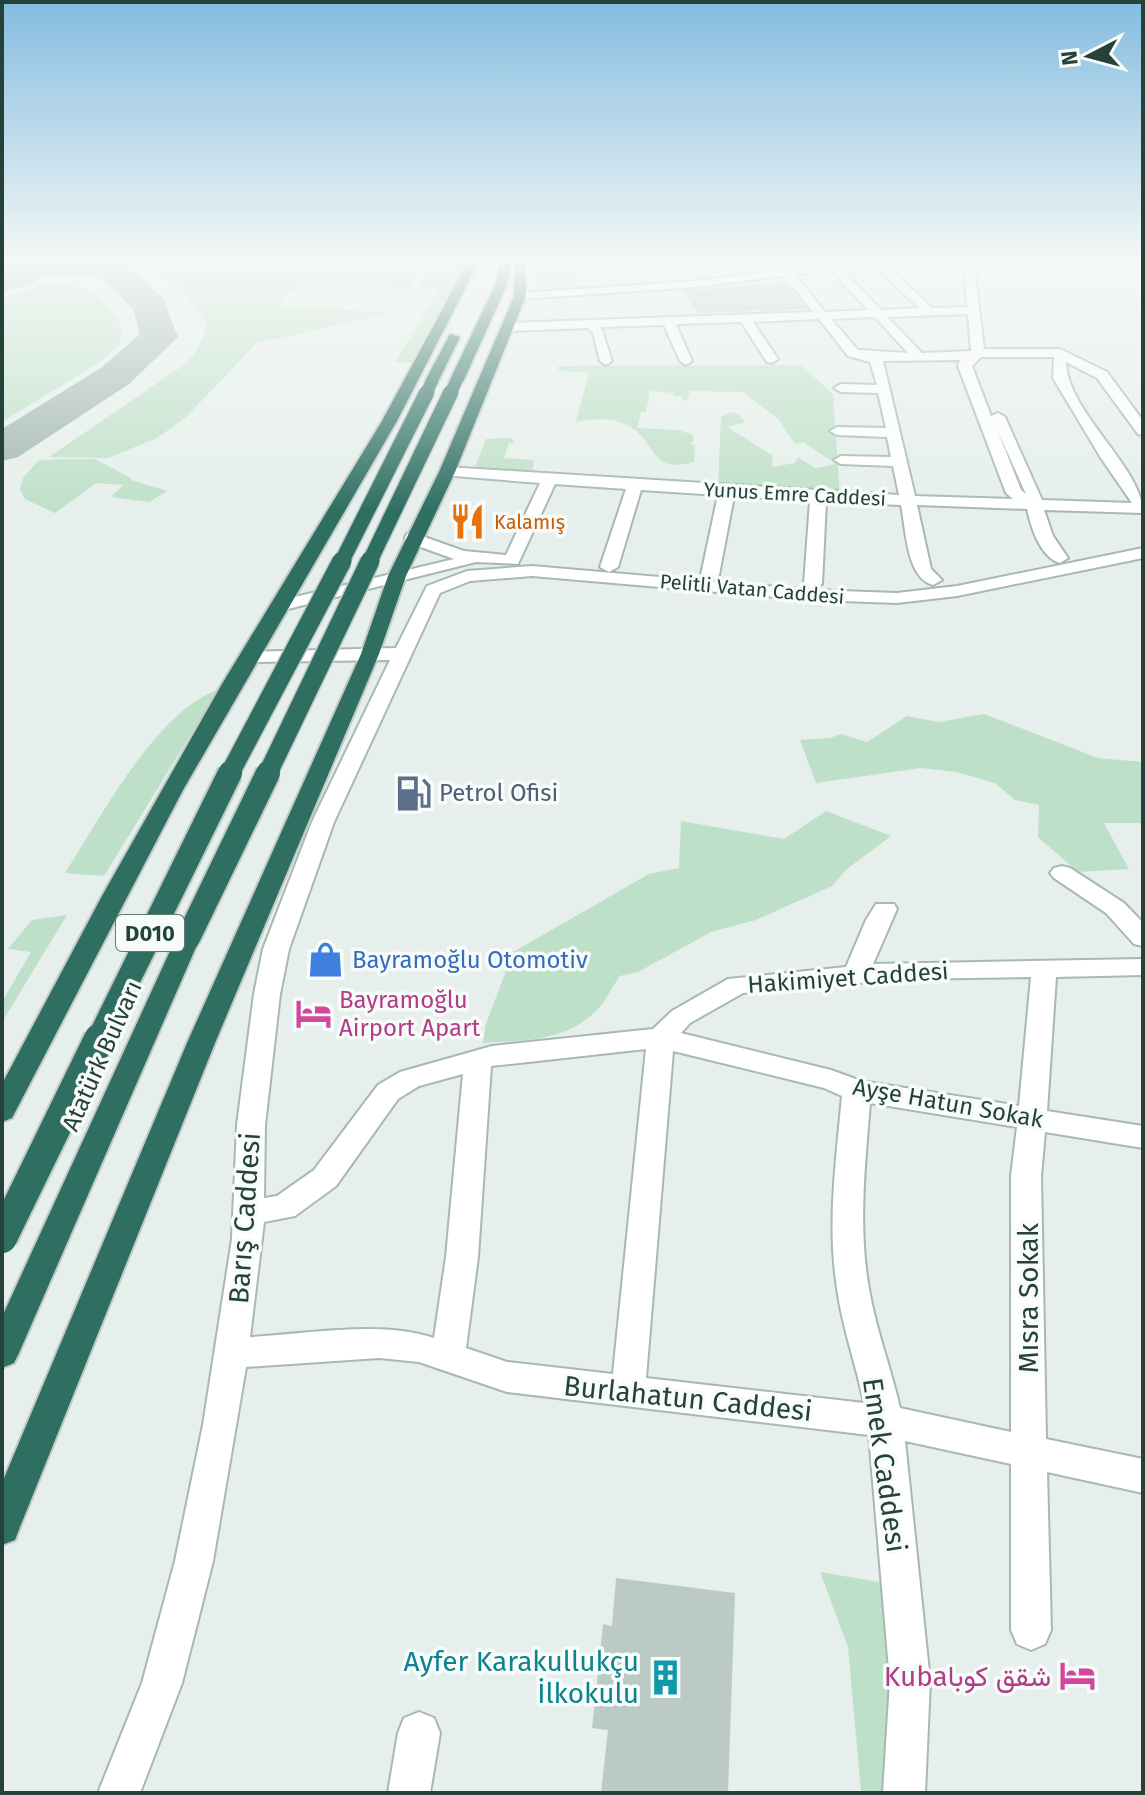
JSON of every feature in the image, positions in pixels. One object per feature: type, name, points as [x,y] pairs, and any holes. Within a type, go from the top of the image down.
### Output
[{"type":"highway","points":[[2,1111],[186,765],[357,481],[433,342]]},
{"type":"highway","name":"Atatürk Bulvarı","points":[[2,1238],[202,828],[368,512],[452,342]]},
{"type":"highway","name":"D010","points":[[328,648],[475,342]]},
{"type":"highway","points":[[2,1527],[201,1043],[382,648],[389,600],[397,576],[447,472],[500,342]]},
{"type":"highway","points":[[352,588],[375,592],[389,600]]},
{"type":"highway","name":"Atatürk Bulvarı","points":[[2,1353],[188,938],[328,648]]},
{"type":"street","points":[[601,342],[606,361]]},
{"type":"street","points":[[677,342],[686,361]]},
{"type":"street","points":[[760,342],[772,359]]},
{"type":"street","points":[[844,342],[853,353],[877,361],[923,570],[933,580]]},
{"type":"street","points":[[905,342],[919,357]]},
{"type":"street","points":[[975,342],[976,355]]},
{"type":"street","points":[[865,357],[1060,353],[1102,375],[1143,431]]},
{"type":"street","points":[[1060,353],[1060,378],[1108,458],[1143,507]]},
{"type":"street","points":[[976,355],[965,362],[965,366],[978,407],[1014,493],[1033,505],[1049,545],[1060,558]]},
{"type":"street","points":[[841,388],[886,395]]},
{"type":"street","points":[[854,401],[886,395]]},
{"type":"street","points":[[837,431],[895,433]]},
{"type":"street","points":[[841,460],[901,462]]},
{"type":"street","name":"Yunus Emre Caddesi","points":[[447,472],[818,497],[1143,507]]},
{"type":"street","points":[[512,560],[550,478]]},
{"type":"street","points":[[609,567],[635,484]]},
{"type":"street","points":[[710,575],[727,491]]},
{"type":"street","points":[[813,584],[818,497]]},
{"type":"street","points":[[413,538],[461,556],[487,558]]},
{"type":"street","name":"Pelitli Vatan Caddesi","points":[[487,558],[876,587],[933,580],[1143,542]]},
{"type":"street","name":"Pelitli Vatan Caddesi","points":[[382,648],[433,590],[467,576],[532,571],[828,596],[897,598],[957,591],[1143,553]]},
{"type":"street","points":[[280,606],[397,576],[487,558]]},
{"type":"street","points":[[249,656],[328,648],[382,648]]},
{"type":"street","name":"Barış Caddesi","points":[[119,1793],[162,1683],[194,1561],[232,1353],[248,1239],[251,1125],[267,994],[276,949],[382,648]]},
{"type":"street","points":[[1062,873],[1115,908],[1143,938]]},
{"type":"street","points":[[856,974],[885,909]]},
{"type":"street","name":"Hakimiyet Caddesi","points":[[661,1038],[681,1017],[737,985],[905,970],[1143,967]]},
{"type":"street","name":"Mısra Sokak","points":[[1031,1630],[1026,1176],[1041,1033],[1044,968]]},
{"type":"street","points":[[249,1212],[284,1207],[325,1178],[388,1092],[410,1079],[478,1060],[537,1050],[661,1038],[628,1392]]},
{"type":"street","name":"Ayşe Hatun Sokak","points":[[661,1038],[831,1080],[857,1091],[1143,1137]]},
{"type":"street","points":[[448,1358],[462,1257],[478,1060]]},
{"type":"street","name":"Emek Caddesi","points":[[857,1091],[850,1172],[851,1264],[857,1312],[882,1399],[885,1421],[910,1681],[904,1793]]},
{"type":"street","name":"Burlahatun Caddesi","points":[[232,1353],[379,1344],[419,1347],[507,1377],[885,1421],[1143,1476]]},
{"type":"street","points":[[409,1793],[419,1733]]},
{"type":"green space","points":[[2,342],[120,342],[103,360],[2,422]]},
{"type":"green space","points":[[262,342],[257,343],[186,417],[157,438],[108,458],[49,457],[188,362],[201,343]]},
{"type":"green space","points":[[407,342],[428,342],[415,363],[395,362]]},
{"type":"green space","points":[[801,365],[833,394],[840,497],[718,488],[721,417],[730,412],[738,414],[745,422],[727,427],[773,456],[772,467],[795,463],[798,457],[815,468],[836,464],[803,442],[795,444],[778,419],[743,392],[690,391],[687,401],[682,400],[682,396],[673,396],[674,393],[650,391],[646,412],[641,412],[637,428],[679,430],[693,435],[693,442],[689,443],[695,446],[694,462],[668,464],[654,454],[637,431],[621,422],[576,422],[589,373],[559,371],[558,366]]},
{"type":"green space","points":[[512,438],[515,443],[509,443],[504,458],[534,460],[532,475],[473,472],[486,439]]},
{"type":"green space","points":[[95,459],[131,480],[167,491],[149,502],[111,497],[123,485],[96,483],[55,513],[25,499],[20,489],[23,478],[39,460]]},
{"type":"green space","points":[[218,690],[104,876],[65,873],[112,797],[152,743],[195,701]]},
{"type":"green space","points":[[984,714],[1098,758],[1143,762],[1143,823],[1104,823],[1129,869],[1078,872],[1038,837],[1039,805],[1015,800],[995,783],[956,772],[921,768],[816,783],[800,740],[841,734],[867,742],[907,716],[939,722]]},
{"type":"green space","points":[[826,811],[891,836],[847,869],[832,886],[756,920],[711,932],[638,972],[620,976],[599,1008],[570,1029],[542,1038],[483,1043],[486,1024],[513,952],[649,874],[679,868],[681,821],[784,839]]},
{"type":"green space","points":[[67,915],[2,1022],[2,1002],[31,952],[8,949],[32,920]]},
{"type":"green space","points":[[820,1572],[902,1586],[883,1793],[861,1791],[848,1647]]},
{"type":"building","name":"Ayfer Karakullukçu İlkokulu","points":[[616,1578],[735,1593],[728,1793],[601,1793],[608,1730],[592,1728],[603,1624],[612,1626]]},
{"type":"taxiway","points":[[2,448],[115,376],[154,342]]},
{"type":"place","name":"Kalamış","points":[[468,522]]},
{"type":"place","name":"Petrol Ofisi","points":[[413,793]]},
{"type":"place","name":"Bayramoğlu Otomotiv","points":[[326,960]]},
{"type":"place","name":"Bayramoğlu Airport Apart","points":[[313,1014]]},
{"type":"place","name":"Kubaشقق كوبا","points":[[1077,1676]]},
{"type":"place","name":"Ayfer Karakullukçu İlkokulu","points":[[665,1677]]}]
